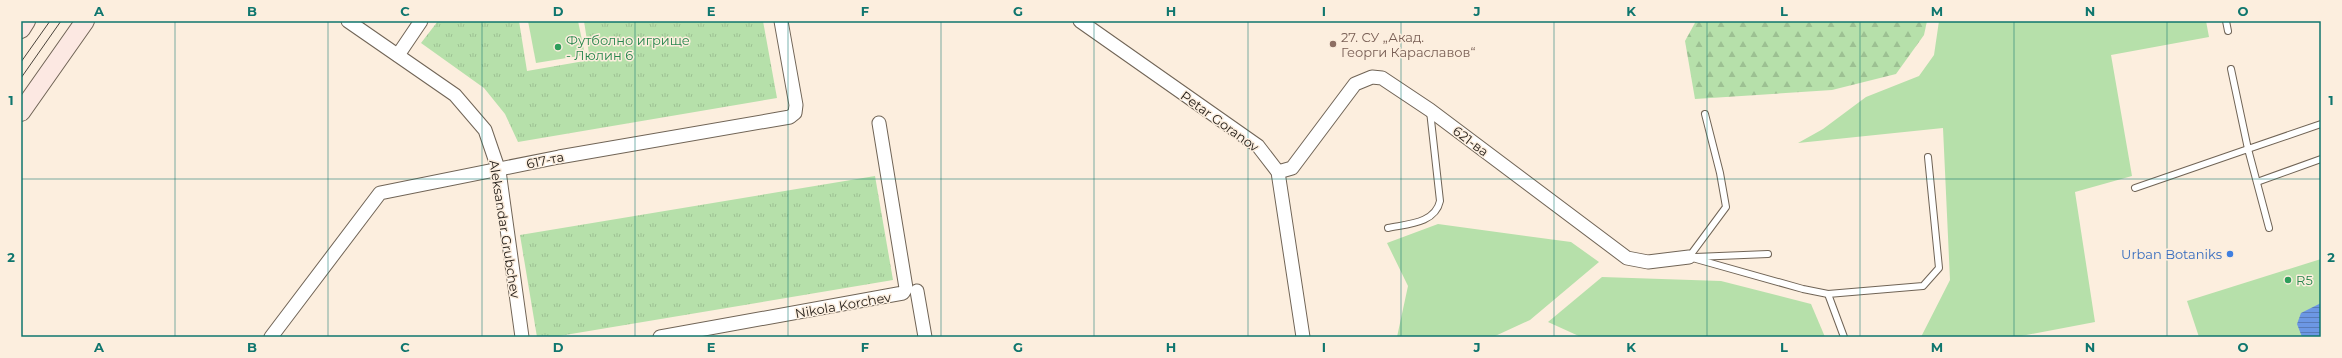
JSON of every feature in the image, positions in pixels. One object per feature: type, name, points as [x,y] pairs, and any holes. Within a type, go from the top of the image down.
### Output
[{"type":"main road","points":[[21,29],[26,21]]},
{"type":"main road","points":[[21,112],[85,21]]},
{"type":"street","name":"Aleksandar Grubchev","points":[[348,21],[454,94],[485,130],[498,171],[522,337]]},
{"type":"street","points":[[398,55],[421,21]]},
{"type":"street","name":"617-та","points":[[270,337],[380,193],[498,171],[559,157],[790,118],[795,113],[796,105],[781,21]]},
{"type":"street","name":"Petar Goranov","points":[[1080,21],[1258,146],[1278,172],[1302,337]]},
{"type":"street","name":"621-ва","points":[[1278,172],[1292,168],[1355,84],[1372,77],[1390,82],[1430,110],[1627,258],[1648,262],[1689,257]]},
{"type":"street","name":"Nikola Korchev","points":[[660,337],[903,293],[906,288],[879,123]]},
{"type":"street","points":[[917,291],[925,337]]},
{"type":"lane","points":[[2226,21],[2228,31]]},
{"type":"lane","points":[[2231,69],[2248,149],[2269,228]]},
{"type":"lane","points":[[1388,228],[1419,222],[1433,215],[1438,209],[1440,201],[1430,110]]},
{"type":"lane","points":[[1689,257],[1726,207],[1720,173],[1705,114]]},
{"type":"lane","points":[[2135,188],[2321,124]]},
{"type":"lane","points":[[1689,257],[1803,289],[1828,294],[1923,286],[1939,268],[1928,157]]},
{"type":"lane","points":[[2257,182],[2321,159]]},
{"type":"lane","points":[[1689,257],[1768,254]]},
{"type":"lane","points":[[1828,294],[1844,337]]},
{"type":"green space","points":[[438,21],[519,21],[527,71],[590,60],[584,21],[763,21],[777,98],[518,142],[505,114],[484,88],[421,43]]},
{"type":"green space","name":"Футболно игрище - Люлин 6","points":[[528,21],[578,21],[585,55],[536,63]]},
{"type":"green space","points":[[1696,21],[1927,21],[1924,35],[1896,74],[1832,90],[1695,99],[1685,41]]},
{"type":"green space","points":[[1939,21],[2206,21],[2209,37],[2111,55],[2132,176],[2075,192],[2095,322],[2016,337],[1921,337],[1950,280],[1943,128],[1798,143],[1823,129],[1866,97],[1919,76],[1934,55]]},
{"type":"green space","points":[[875,176],[893,280],[553,337],[537,337],[520,235]]},
{"type":"green space","points":[[1438,224],[1571,242],[1599,262],[1530,320],[1493,337],[1397,337],[1408,286],[1387,243]]},
{"type":"green space","name":"R5","points":[[2321,259],[2321,337],[2199,337],[2187,301]]},
{"type":"green space","points":[[1602,277],[1721,281],[1811,304],[1825,337],[1581,337],[1548,322]]},
{"type":"water","points":[[2321,303],[2321,337],[2302,337],[2297,324],[2301,313]]},
{"type":"tram line","points":[[21,62],[50,21]]},
{"type":"tram line","points":[[21,78],[61,21]]},
{"type":"place","name":"27. СУ „Акад. Георги Караславов“","points":[[1333,44]]},
{"type":"place","name":"Футболно игрище - Люлин 6","points":[[558,47]]},
{"type":"place","name":"Urban Botaniks","points":[[2230,254]]},
{"type":"place","name":"R5","points":[[2288,280]]}]
